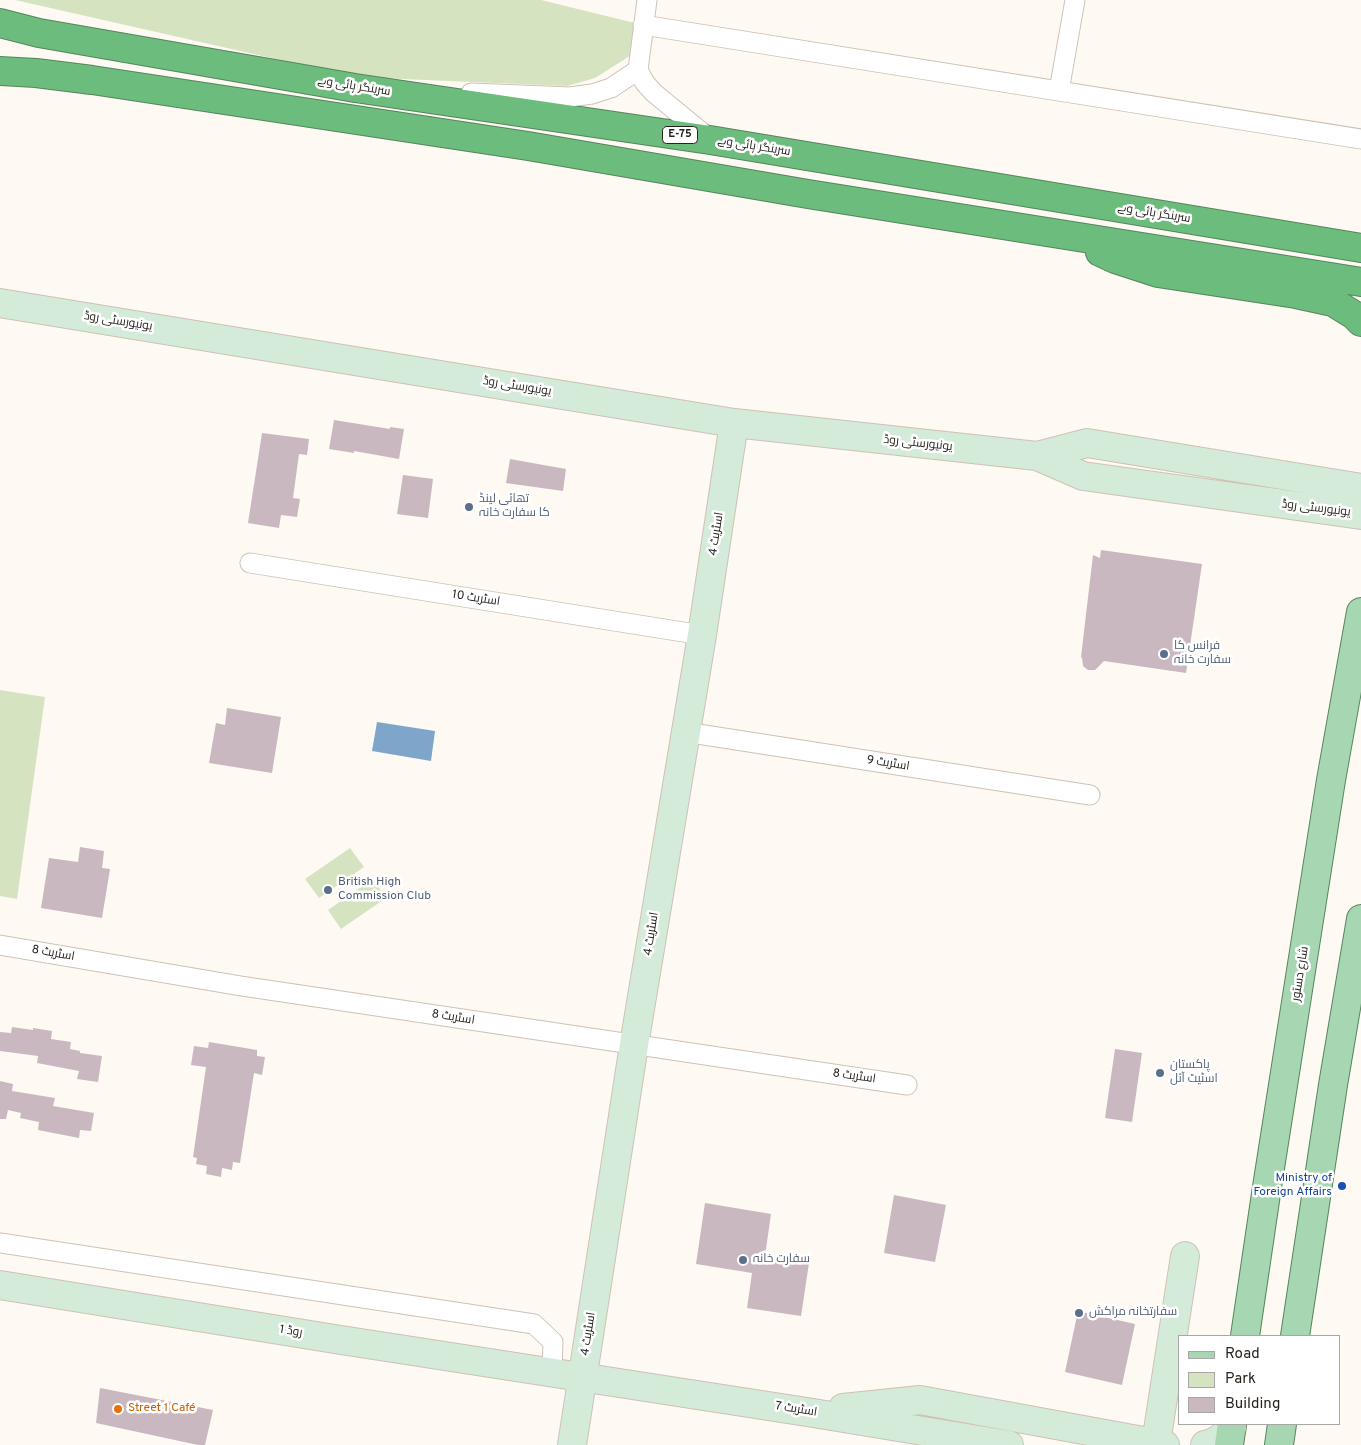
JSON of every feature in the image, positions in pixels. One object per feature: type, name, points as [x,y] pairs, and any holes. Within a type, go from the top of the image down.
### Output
[{"type":"highway","name":"سرینگر ہائی وے","points":[[0,23],[39,33],[355,88],[710,140],[1361,248]]},
{"type":"highway","points":[[0,71],[36,73],[92,80],[528,146],[808,194],[1361,282]]},
{"type":"highway","points":[[1063,234],[1116,259],[1158,272],[1296,294],[1333,302],[1354,315],[1361,322]]},
{"type":"main road","name":"شارع دستور","points":[[1245,1335],[1330,780],[1361,612]]},
{"type":"main road","points":[[1295,1335],[1333,1085],[1361,919]]},
{"type":"main road","points":[[1278,1445],[1282,1425]]},
{"type":"street","points":[[647,0],[638,70],[645,83],[654,93],[710,140]]},
{"type":"street","points":[[1059,91],[1075,0]]},
{"type":"street","points":[[643,25],[1361,139]]},
{"type":"street","points":[[355,88],[570,98],[611,88],[638,70]]},
{"type":"street","name":"یونیورسٹی روڈ","points":[[0,303],[734,423],[1037,456],[1083,476],[1361,514]]},
{"type":"street","name":"اسٹریٹ 4","points":[[572,1445],[634,1045],[702,635],[734,423]]},
{"type":"street","name":"یونیورسٹی روڈ","points":[[1037,456],[1087,443],[1361,488]]},
{"type":"street","name":"اسٹریٹ 10","points":[[250,563],[702,635]]},
{"type":"street","name":"اسٹریٹ 9","points":[[685,732],[1090,796]]},
{"type":"street","name":"اسٹریٹ 8","points":[[0,945],[232,984],[907,1085]]},
{"type":"street","points":[[0,1243],[534,1324],[553,1342],[552,1372]]},
{"type":"street","points":[[807,1412],[920,1400],[1161,1444],[1185,1256]]},
{"type":"street","name":"روڈ 1","points":[[0,1285],[582,1378]]},
{"type":"street","name":"اسٹریٹ 7","points":[[582,1378],[1009,1445]]},
{"type":"street","points":[[1204,1445],[1212,1443],[1231,1432]]},
{"type":"green space","points":[[15,0],[541,0],[643,25],[633,54],[595,78],[567,86],[355,77]]},
{"type":"green space","points":[[0,690],[45,697],[17,899],[0,896]]},
{"type":"green space","points":[[350,848],[364,867],[319,898],[305,879]]},
{"type":"green space","points":[[373,879],[386,898],[341,929],[328,910]]},
{"type":"water","points":[[377,722],[435,731],[431,761],[372,751]]},
{"type":"building","points":[[334,420],[390,429],[390,427],[404,429],[399,459],[354,451],[354,453],[329,449]]},
{"type":"building","points":[[262,433],[309,439],[307,455],[299,454],[293,498],[300,499],[297,517],[281,515],[279,528],[248,523]]},
{"type":"building","points":[[510,459],[566,469],[563,491],[506,483]]},
{"type":"building","points":[[403,475],[433,479],[428,518],[397,514]]},
{"type":"building","points":[[1101,550],[1202,564],[1186,673],[1104,661],[1095,670],[1088,670],[1083,666],[1081,657],[1093,555],[1100,558]]},
{"type":"building","points":[[227,708],[281,717],[272,773],[209,763],[216,723],[225,725]]},
{"type":"building","points":[[80,847],[104,851],[102,868],[110,869],[102,918],[41,908],[49,858],[78,862]]},
{"type":"building","points":[[12,1027],[52,1031],[51,1039],[71,1042],[70,1049],[80,1051],[80,1053],[102,1056],[98,1082],[77,1079],[79,1071],[37,1063],[38,1056],[0,1051],[0,1032],[11,1033]]},
{"type":"building","points":[[209,1042],[257,1050],[257,1056],[265,1057],[262,1075],[254,1073],[240,1163],[233,1162],[232,1170],[222,1168],[221,1177],[206,1174],[207,1166],[196,1164],[197,1158],[193,1157],[206,1067],[191,1065],[194,1046],[208,1048]]},
{"type":"building","points":[[1115,1049],[1142,1053],[1132,1122],[1105,1118]]},
{"type":"building","points":[[0,1081],[13,1084],[12,1091],[55,1098],[53,1106],[94,1113],[91,1131],[80,1130],[79,1138],[38,1130],[39,1122],[20,1118],[21,1113],[8,1110],[6,1119],[0,1119]]},
{"type":"building","points":[[894,1195],[946,1205],[935,1262],[884,1253]]},
{"type":"building","points":[[705,1203],[771,1214],[765,1256],[809,1263],[801,1316],[747,1308],[752,1273],[696,1264]]},
{"type":"building","points":[[1078,1311],[1135,1324],[1122,1385],[1065,1372]]},
{"type":"building","points":[[100,1388],[213,1410],[205,1445],[96,1423]]},
{"type":"place","name":"تھائی لینڈ کا سفارت خانہ","points":[[469,507]]},
{"type":"place","name":"فرانس کا سفارت خانہ","points":[[1164,654]]},
{"type":"place","name":"British High Commission Club","points":[[328,890]]},
{"type":"place","name":"پاکستان اسٹیٹ آئل","points":[[1160,1073]]},
{"type":"place","name":"Ministry of Foreign Affairs","points":[[1342,1186]]},
{"type":"place","name":"سفارت خانہ","points":[[743,1260]]},
{"type":"place","name":"سفارتخانہ مراکش","points":[[1079,1313]]},
{"type":"place","name":"Street 1 Café","points":[[118,1409]]}]
